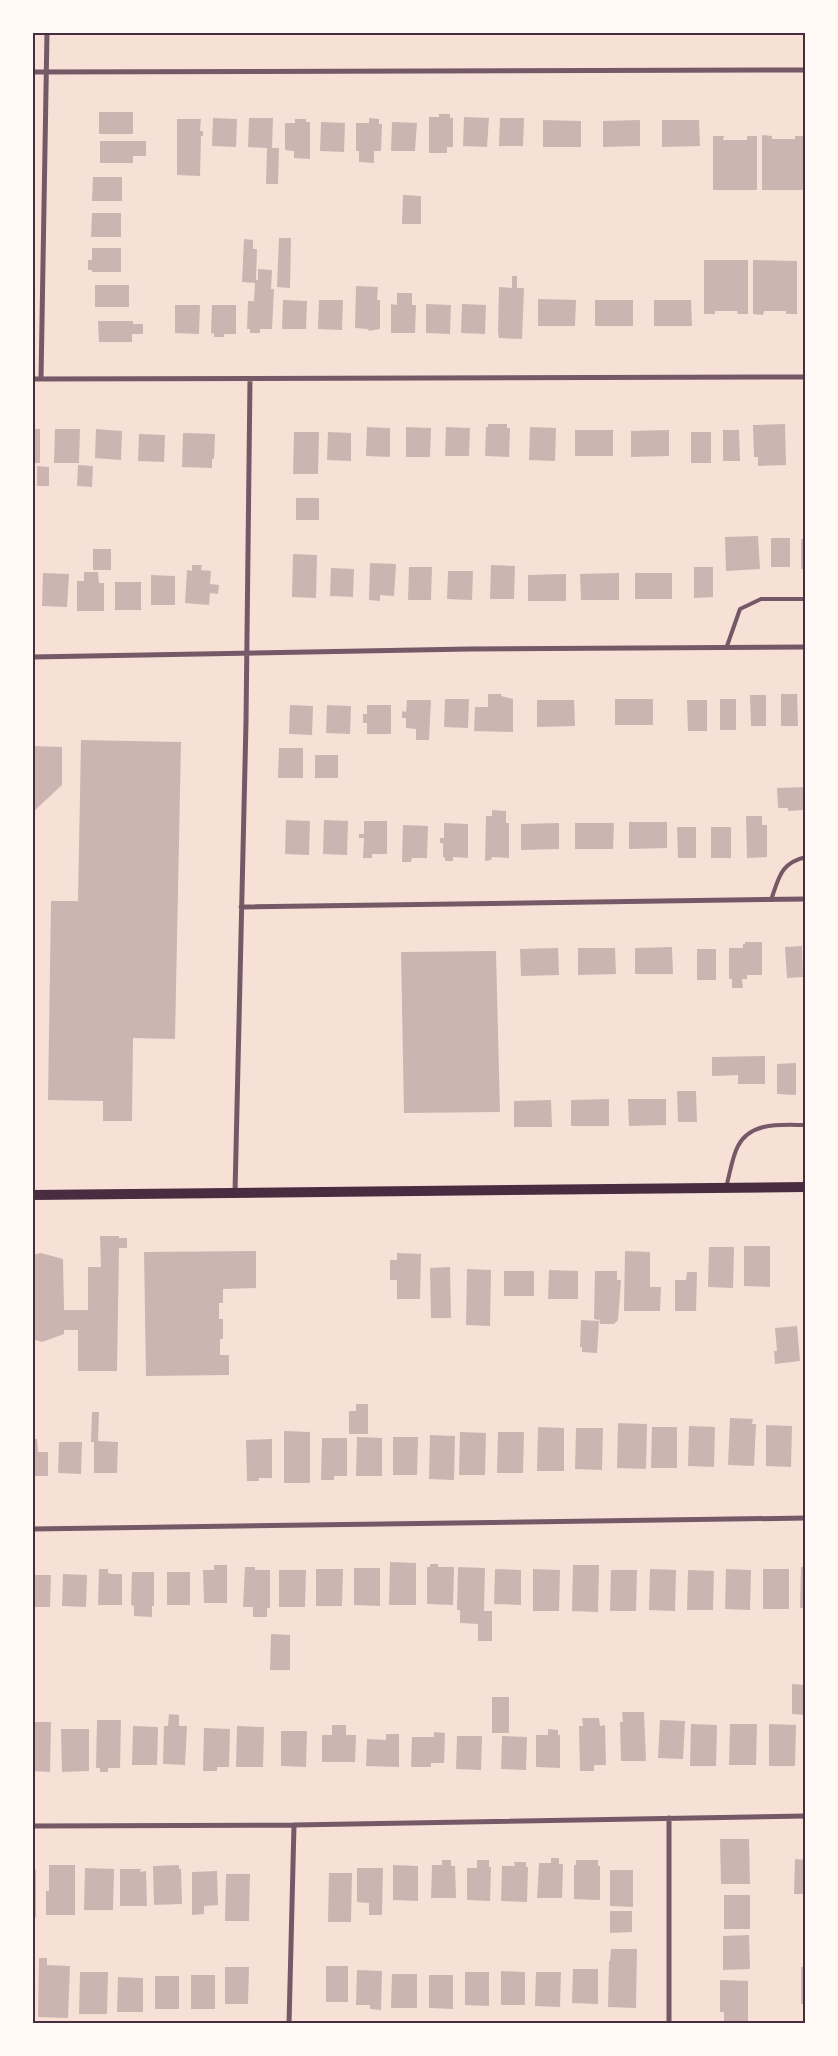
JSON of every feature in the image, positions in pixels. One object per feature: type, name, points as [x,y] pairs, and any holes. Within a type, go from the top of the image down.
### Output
[{"type":"main road","points":[[32,1195],[806,1187]]},
{"type":"street","points":[[41,379],[47,32]]},
{"type":"street","points":[[32,72],[806,70]]},
{"type":"street","points":[[32,379],[806,377]]},
{"type":"street","points":[[235,1193],[250,379]]},
{"type":"street","points":[[32,657],[727,646],[806,647]]},
{"type":"street","points":[[241,907],[806,899]]},
{"type":"street","points":[[32,1529],[806,1518]]},
{"type":"street","points":[[32,1826],[294,1825],[806,1816]]},
{"type":"street","points":[[668,1818],[669,2024]]},
{"type":"street","points":[[289,2024],[294,1825]]},
{"type":"lane","points":[[727,646],[740,609],[761,599],[806,599]]},
{"type":"lane","points":[[772,900],[782,870],[792,860],[806,857]]},
{"type":"lane","points":[[725,1188],[739,1145],[754,1130],[767,1125],[806,1125]]},
{"type":"building","points":[[99,112],[133,112],[133,134],[99,134]]},
{"type":"building","points":[[439,114],[450,114],[450,118],[453,118],[453,147],[447,147],[447,153],[429,153],[429,117],[439,117]]},
{"type":"building","points":[[464,117],[489,118],[487,147],[463,146]]},
{"type":"building","points":[[213,118],[237,119],[236,147],[212,146]]},
{"type":"building","points":[[249,118],[273,118],[272,148],[279,148],[278,184],[266,184],[267,148],[248,147]]},
{"type":"building","points":[[369,118],[379,119],[379,124],[382,124],[381,151],[374,151],[374,163],[359,162],[359,151],[356,151],[356,123],[369,123]]},
{"type":"building","points":[[500,118],[524,118],[523,146],[499,146]]},
{"type":"building","points":[[177,119],[201,119],[200,131],[203,131],[203,136],[201,136],[200,176],[177,175]]},
{"type":"building","points":[[295,119],[306,119],[306,122],[310,122],[310,159],[294,158],[294,151],[285,150],[285,123],[295,123]]},
{"type":"building","points":[[543,120],[581,121],[581,147],[543,147]]},
{"type":"building","points":[[640,120],[640,146],[603,147],[603,121]]},
{"type":"building","points":[[662,120],[699,120],[700,146],[662,147]]},
{"type":"building","points":[[321,122],[345,123],[344,152],[320,151]]},
{"type":"building","points":[[392,122],[417,123],[415,151],[391,151]]},
{"type":"building","points":[[762,135],[772,136],[772,139],[795,139],[795,136],[806,136],[806,190],[762,190]]},
{"type":"building","points":[[713,136],[724,136],[723,140],[747,140],[747,136],[757,136],[757,190],[713,190]]},
{"type":"building","points":[[100,141],[146,141],[146,156],[133,156],[133,163],[100,163]]},
{"type":"building","points":[[93,177],[122,177],[122,201],[92,201]]},
{"type":"building","points":[[403,195],[421,196],[421,224],[402,224]]},
{"type":"building","points":[[92,213],[121,213],[121,237],[91,237]]},
{"type":"building","points":[[279,238],[291,238],[290,288],[277,287]]},
{"type":"building","points":[[244,239],[253,240],[253,249],[257,249],[256,280],[258,280],[258,269],[272,270],[271,289],[274,289],[272,329],[260,329],[260,333],[250,333],[250,329],[247,329],[248,301],[254,301],[255,283],[242,282]]},
{"type":"building","points":[[92,248],[121,248],[121,272],[92,272],[92,270],[88,270],[88,260],[92,260]]},
{"type":"building","points":[[704,260],[748,260],[748,314],[738,314],[737,311],[715,311],[715,314],[704,314]]},
{"type":"building","points":[[753,260],[797,261],[797,314],[786,314],[786,311],[764,311],[763,315],[753,314]]},
{"type":"building","points":[[512,276],[517,276],[517,288],[524,288],[522,339],[499,338],[498,332],[499,287],[512,288]]},
{"type":"building","points":[[95,285],[129,285],[129,307],[95,307]]},
{"type":"building","points":[[356,286],[378,287],[377,300],[380,300],[380,329],[369,331],[368,329],[355,328]]},
{"type":"building","points":[[397,293],[412,293],[412,305],[416,305],[415,333],[391,333],[391,304],[397,305]]},
{"type":"building","points":[[538,299],[576,300],[575,326],[538,326]]},
{"type":"building","points":[[283,300],[307,301],[306,329],[282,329]]},
{"type":"building","points":[[319,300],[343,300],[342,330],[318,329]]},
{"type":"building","points":[[595,300],[633,300],[633,326],[595,326]]},
{"type":"building","points":[[654,300],[691,300],[692,326],[654,326]]},
{"type":"building","points":[[426,304],[451,305],[450,334],[426,333]]},
{"type":"building","points":[[462,304],[486,305],[485,334],[461,333]]},
{"type":"building","points":[[175,305],[200,305],[199,334],[175,333]]},
{"type":"building","points":[[212,305],[236,305],[236,334],[224,334],[224,337],[214,337],[214,333],[211,334]]},
{"type":"building","points":[[98,321],[133,321],[133,324],[143,324],[143,334],[132,334],[132,342],[99,342]]},
{"type":"building","points":[[488,424],[507,424],[507,428],[510,428],[509,457],[485,456],[486,427],[488,427]]},
{"type":"building","points":[[785,424],[786,465],[758,466],[758,457],[754,457],[753,425]]},
{"type":"building","points":[[367,427],[390,428],[390,457],[366,456]]},
{"type":"building","points":[[406,427],[431,428],[430,457],[406,457]]},
{"type":"building","points":[[446,427],[470,428],[469,456],[445,456]]},
{"type":"building","points":[[530,427],[556,428],[555,461],[529,460]]},
{"type":"building","points":[[32,429],[40,429],[40,463],[32,463]]},
{"type":"building","points":[[55,429],[80,429],[79,463],[54,463]]},
{"type":"building","points":[[96,429],[122,431],[121,460],[95,458]]},
{"type":"building","points":[[575,430],[613,430],[613,456],[575,456]]},
{"type":"building","points":[[669,430],[669,456],[631,457],[631,431]]},
{"type":"building","points":[[723,430],[739,430],[740,461],[723,461]]},
{"type":"building","points":[[294,432],[319,432],[318,474],[293,474]]},
{"type":"building","points":[[328,432],[351,433],[351,461],[327,460]]},
{"type":"building","points":[[691,432],[711,432],[711,463],[691,463]]},
{"type":"building","points":[[183,433],[215,434],[212,468],[182,467]]},
{"type":"building","points":[[139,434],[165,435],[164,462],[138,461]]},
{"type":"building","points":[[78,465],[93,466],[92,487],[77,486]]},
{"type":"building","points":[[37,466],[49,467],[49,486],[37,486]]},
{"type":"building","points":[[296,498],[319,498],[319,520],[296,520]]},
{"type":"building","points":[[758,536],[760,569],[726,571],[725,537]]},
{"type":"building","points":[[771,538],[790,538],[790,567],[771,567]]},
{"type":"building","points":[[801,539],[806,539],[806,569],[801,569]]},
{"type":"building","points":[[93,549],[111,549],[111,570],[93,570]]},
{"type":"building","points":[[293,554],[317,555],[316,598],[292,597]]},
{"type":"building","points":[[370,563],[396,564],[394,596],[380,595],[380,601],[369,600]]},
{"type":"building","points":[[192,565],[202,565],[201,570],[211,571],[210,584],[219,585],[218,594],[210,593],[209,605],[185,603],[187,570],[192,571]]},
{"type":"building","points":[[491,565],[515,566],[514,599],[490,599]]},
{"type":"building","points":[[409,567],[432,567],[431,600],[408,600]]},
{"type":"building","points":[[694,567],[713,567],[713,597],[694,598]]},
{"type":"building","points":[[331,568],[354,569],[353,597],[330,596]]},
{"type":"building","points":[[448,571],[473,571],[472,600],[447,599]]},
{"type":"building","points":[[84,572],[98,572],[99,583],[104,583],[104,611],[77,611],[77,581],[84,581]]},
{"type":"building","points":[[43,573],[69,574],[67,607],[42,606]]},
{"type":"building","points":[[619,573],[619,600],[581,600],[580,574]]},
{"type":"building","points":[[635,573],[672,573],[672,599],[635,599]]},
{"type":"building","points":[[566,574],[566,601],[528,601],[528,575]]},
{"type":"building","points":[[151,575],[175,576],[175,605],[151,605]]},
{"type":"building","points":[[115,582],[141,582],[141,610],[115,610]]},
{"type":"building","points":[[488,694],[501,694],[501,696],[513,699],[513,732],[474,731],[475,707],[488,707]]},
{"type":"building","points":[[781,694],[797,694],[798,726],[781,726]]},
{"type":"building","points":[[750,695],[766,695],[766,726],[751,726]]},
{"type":"building","points":[[445,699],[469,699],[468,728],[444,727]]},
{"type":"building","points":[[615,699],[653,699],[653,725],[615,725]]},
{"type":"building","points":[[720,699],[736,699],[736,730],[720,730]]},
{"type":"building","points":[[407,700],[431,700],[429,740],[416,740],[416,729],[406,728],[406,718],[402,718],[402,711],[406,712]]},
{"type":"building","points":[[537,700],[574,700],[575,726],[537,727]]},
{"type":"building","points":[[687,700],[707,700],[707,731],[688,731]]},
{"type":"building","points":[[290,705],[313,706],[312,735],[289,734]]},
{"type":"building","points":[[327,705],[351,706],[350,734],[326,733]]},
{"type":"building","points":[[367,705],[391,705],[391,734],[367,734],[367,723],[363,723],[363,714],[367,714]]},
{"type":"building","points":[[81,740],[181,742],[175,1039],[133,1038],[132,1121],[103,1121],[103,1101],[48,1100],[51,901],[78,901]]},
{"type":"building","points":[[32,746],[62,747],[62,785],[32,813]]},
{"type":"building","points":[[279,748],[303,748],[303,778],[278,778]]},
{"type":"building","points":[[315,755],[338,755],[338,778],[315,778]]},
{"type":"building","points":[[806,787],[806,816],[804,816],[804,810],[788,811],[788,808],[778,808],[777,788]]},
{"type":"building","points":[[492,810],[506,811],[506,823],[509,823],[509,858],[492,857],[491,860],[485,861],[486,816],[492,816]]},
{"type":"building","points":[[746,816],[762,816],[762,825],[767,825],[767,857],[747,858]]},
{"type":"building","points":[[286,820],[310,821],[309,855],[285,854]]},
{"type":"building","points":[[324,820],[348,821],[347,855],[323,854]]},
{"type":"building","points":[[364,821],[387,821],[387,854],[372,854],[372,858],[363,858],[364,838],[359,838],[359,834],[364,834]]},
{"type":"building","points":[[629,822],[667,822],[667,848],[629,849]]},
{"type":"building","points":[[444,823],[468,824],[468,858],[453,857],[453,861],[445,861],[443,857],[443,843],[440,843],[440,838],[444,838]]},
{"type":"building","points":[[559,823],[559,849],[521,850],[521,824]]},
{"type":"building","points":[[575,823],[614,823],[613,849],[575,849]]},
{"type":"building","points":[[403,825],[428,826],[427,858],[412,858],[411,862],[402,862]]},
{"type":"building","points":[[677,827],[696,827],[696,858],[678,858]]},
{"type":"building","points":[[711,827],[731,827],[731,858],[711,858]]},
{"type":"building","points":[[745,942],[762,942],[762,975],[747,975],[747,979],[742,979],[743,988],[732,988],[732,979],[729,979],[729,948],[743,948]]},
{"type":"building","points":[[802,946],[803,977],[787,978],[785,947]]},
{"type":"building","points":[[672,947],[673,974],[635,974],[635,948]]},
{"type":"building","points":[[558,948],[559,975],[521,976],[520,949]]},
{"type":"building","points":[[578,948],[615,948],[616,974],[578,975]]},
{"type":"building","points":[[697,949],[716,949],[716,980],[697,980]]},
{"type":"building","points":[[496,951],[500,1112],[404,1113],[401,952]]},
{"type":"building","points":[[765,1056],[765,1084],[738,1084],[738,1075],[712,1076],[712,1057]]},
{"type":"building","points":[[796,1063],[796,1095],[777,1094],[777,1064]]},
{"type":"building","points":[[677,1091],[696,1091],[697,1122],[678,1122]]},
{"type":"building","points":[[609,1099],[609,1126],[571,1126],[571,1100]]},
{"type":"building","points":[[628,1099],[666,1099],[666,1125],[629,1126]]},
{"type":"building","points":[[551,1100],[552,1127],[514,1127],[514,1101]]},
{"type":"building","points":[[100,1236],[127,1238],[127,1248],[119,1248],[117,1371],[78,1371],[78,1330],[64,1330],[64,1334],[42,1342],[32,1339],[32,1255],[41,1253],[63,1259],[64,1310],[88,1310],[88,1267],[101,1267]]},
{"type":"building","points":[[744,1246],[770,1246],[770,1287],[744,1286]]},
{"type":"building","points":[[709,1247],[734,1247],[733,1288],[708,1287]]},
{"type":"building","points":[[256,1251],[256,1288],[223,1289],[223,1303],[219,1303],[219,1319],[223,1319],[223,1339],[220,1339],[220,1355],[229,1355],[229,1375],[146,1376],[144,1252]]},
{"type":"building","points":[[625,1251],[650,1252],[650,1287],[661,1287],[660,1311],[624,1311]]},
{"type":"building","points":[[397,1253],[421,1254],[420,1299],[397,1299],[397,1280],[390,1280],[390,1260],[397,1260]]},
{"type":"building","points":[[450,1267],[451,1318],[431,1318],[430,1268]]},
{"type":"building","points":[[467,1269],[491,1270],[490,1326],[466,1325]]},
{"type":"building","points":[[549,1270],[578,1271],[578,1299],[548,1299]]},
{"type":"building","points":[[504,1271],[534,1271],[534,1296],[504,1296]]},
{"type":"building","points":[[595,1271],[617,1271],[617,1280],[621,1280],[618,1320],[614,1324],[600,1324],[599,1317],[599,1320],[594,1319]]},
{"type":"building","points":[[687,1272],[697,1272],[696,1311],[675,1311],[675,1280],[686,1280]]},
{"type":"building","points":[[581,1320],[599,1321],[597,1353],[582,1352],[582,1347],[580,1347]]},
{"type":"building","points":[[797,1326],[800,1361],[775,1364],[774,1351],[777,1351],[775,1328]]},
{"type":"building","points":[[356,1404],[368,1404],[368,1434],[349,1434],[349,1411],[356,1411]]},
{"type":"building","points":[[92,1412],[99,1412],[98,1441],[118,1442],[117,1473],[94,1473],[94,1442],[91,1442]]},
{"type":"building","points":[[730,1418],[753,1419],[752,1424],[756,1424],[754,1466],[728,1465]]},
{"type":"building","points":[[618,1423],[647,1424],[646,1469],[617,1468]]},
{"type":"building","points":[[766,1425],[792,1426],[791,1467],[766,1466]]},
{"type":"building","points":[[689,1426],[715,1427],[714,1467],[688,1466]]},
{"type":"building","points":[[538,1427],[564,1428],[564,1471],[537,1471]]},
{"type":"building","points":[[652,1427],[677,1427],[677,1468],[651,1468]]},
{"type":"building","points":[[576,1428],[603,1428],[602,1470],[575,1469]]},
{"type":"building","points":[[284,1431],[310,1432],[310,1483],[284,1483]]},
{"type":"building","points":[[460,1432],[486,1433],[485,1475],[459,1475]]},
{"type":"building","points":[[498,1432],[524,1432],[523,1473],[497,1473]]},
{"type":"building","points":[[430,1435],[455,1436],[454,1480],[429,1479]]},
{"type":"building","points":[[357,1437],[382,1438],[382,1476],[356,1476]]},
{"type":"building","points":[[393,1437],[418,1437],[417,1475],[393,1475]]},
{"type":"building","points":[[322,1438],[347,1438],[347,1476],[334,1476],[334,1480],[321,1480]]},
{"type":"building","points":[[32,1439],[37,1439],[38,1452],[48,1452],[48,1476],[32,1476]]},
{"type":"building","points":[[272,1439],[272,1478],[259,1478],[259,1481],[247,1481],[246,1440]]},
{"type":"building","points":[[59,1442],[82,1442],[81,1474],[58,1473]]},
{"type":"building","points":[[390,1562],[416,1563],[416,1605],[389,1605]]},
{"type":"building","points":[[430,1564],[438,1564],[438,1567],[454,1567],[453,1605],[427,1604],[427,1567],[430,1567]]},
{"type":"building","points":[[214,1565],[227,1565],[227,1603],[204,1603],[203,1570],[214,1570]]},
{"type":"building","points":[[573,1565],[599,1565],[598,1612],[572,1611]]},
{"type":"building","points":[[245,1567],[255,1567],[255,1570],[270,1570],[270,1608],[267,1608],[267,1617],[253,1617],[253,1607],[243,1607]]},
{"type":"building","points":[[458,1567],[485,1568],[484,1611],[492,1611],[492,1641],[478,1641],[478,1624],[460,1623],[460,1610],[457,1610]]},
{"type":"building","points":[[801,1567],[806,1567],[806,1608],[800,1608]]},
{"type":"building","points":[[354,1568],[380,1568],[380,1606],[354,1605]]},
{"type":"building","points":[[99,1569],[108,1569],[108,1573],[112,1574],[122,1574],[122,1605],[98,1605]]},
{"type":"building","points":[[316,1569],[343,1569],[342,1606],[316,1606]]},
{"type":"building","points":[[495,1569],[521,1570],[521,1605],[494,1604]]},
{"type":"building","points":[[533,1569],[560,1570],[559,1611],[533,1611]]},
{"type":"building","points":[[650,1569],[676,1570],[675,1611],[649,1610]]},
{"type":"building","points":[[726,1569],[751,1570],[750,1610],[725,1609]]},
{"type":"building","points":[[763,1569],[789,1569],[789,1609],[763,1609]]},
{"type":"building","points":[[279,1570],[306,1570],[305,1607],[279,1607]]},
{"type":"building","points":[[611,1570],[637,1570],[636,1611],[610,1611]]},
{"type":"building","points":[[688,1570],[714,1571],[713,1610],[687,1610]]},
{"type":"building","points":[[132,1572],[154,1572],[154,1606],[152,1606],[152,1617],[134,1616],[134,1606],[131,1605]]},
{"type":"building","points":[[167,1572],[190,1572],[190,1605],[167,1605]]},
{"type":"building","points":[[63,1574],[87,1575],[86,1607],[62,1606]]},
{"type":"building","points":[[32,1575],[51,1575],[50,1607],[32,1607]]},
{"type":"building","points":[[271,1634],[290,1635],[290,1670],[270,1670]]},
{"type":"building","points":[[792,1684],[806,1685],[806,1715],[792,1714]]},
{"type":"building","points":[[492,1697],[509,1697],[509,1733],[492,1733]]},
{"type":"building","points":[[622,1712],[644,1712],[646,1761],[621,1761],[620,1722],[623,1722]]},
{"type":"building","points":[[169,1714],[179,1715],[179,1726],[187,1726],[185,1765],[163,1764],[164,1726],[168,1726]]},
{"type":"building","points":[[582,1718],[599,1718],[600,1726],[605,1725],[606,1765],[594,1765],[594,1771],[580,1771],[579,1726],[583,1726]]},
{"type":"building","points":[[97,1720],[121,1720],[120,1768],[108,1768],[108,1772],[100,1772],[100,1768],[96,1768]]},
{"type":"building","points":[[660,1720],[685,1721],[683,1759],[658,1758]]},
{"type":"building","points":[[32,1722],[51,1722],[50,1772],[32,1771]]},
{"type":"building","points":[[691,1724],[717,1725],[716,1766],[690,1766]]},
{"type":"building","points":[[730,1724],[757,1724],[756,1765],[729,1765]]},
{"type":"building","points":[[769,1724],[796,1725],[795,1766],[769,1766]]},
{"type":"building","points":[[332,1725],[346,1725],[346,1735],[356,1735],[355,1762],[322,1762],[322,1735],[332,1735]]},
{"type":"building","points":[[133,1726],[158,1727],[157,1765],[132,1765]]},
{"type":"building","points":[[237,1726],[264,1727],[263,1767],[236,1767]]},
{"type":"building","points":[[204,1728],[230,1729],[229,1767],[217,1767],[217,1771],[203,1771]]},
{"type":"building","points":[[61,1729],[89,1729],[89,1771],[62,1772]]},
{"type":"building","points":[[548,1729],[558,1730],[558,1735],[560,1735],[560,1768],[536,1767],[536,1735],[548,1735]]},
{"type":"building","points":[[281,1731],[307,1731],[306,1767],[281,1766]]},
{"type":"building","points":[[434,1732],[445,1733],[444,1763],[431,1763],[431,1767],[411,1767],[412,1737],[434,1737]]},
{"type":"building","points":[[386,1734],[399,1734],[399,1767],[366,1766],[367,1739],[386,1740]]},
{"type":"building","points":[[457,1736],[482,1736],[481,1770],[456,1769]]},
{"type":"building","points":[[502,1736],[527,1737],[526,1770],[501,1769]]},
{"type":"building","points":[[720,1839],[749,1839],[750,1884],[721,1884]]},
{"type":"building","points":[[551,1858],[559,1858],[559,1864],[563,1864],[562,1898],[537,1898],[539,1863],[551,1863]]},
{"type":"building","points":[[795,1859],[806,1860],[806,1894],[794,1894]]},
{"type":"building","points":[[442,1860],[451,1860],[451,1866],[455,1866],[456,1898],[431,1898],[432,1865],[442,1865]]},
{"type":"building","points":[[477,1860],[489,1860],[489,1867],[491,1867],[490,1901],[467,1900],[467,1868],[477,1868]]},
{"type":"building","points":[[576,1860],[598,1860],[598,1866],[600,1866],[600,1900],[574,1899],[574,1865],[576,1865]]},
{"type":"building","points":[[514,1862],[526,1862],[526,1867],[528,1867],[527,1902],[501,1901],[502,1866],[515,1866]]},
{"type":"building","points":[[49,1865],[75,1865],[75,1915],[46,1915],[46,1891],[49,1891]]},
{"type":"building","points":[[179,1865],[179,1869],[181,1869],[182,1904],[154,1905],[153,1866]]},
{"type":"building","points":[[393,1865],[418,1866],[418,1901],[393,1900]]},
{"type":"building","points":[[85,1868],[114,1869],[113,1910],[84,1910]]},
{"type":"building","points":[[357,1868],[383,1868],[382,1915],[369,1915],[369,1903],[357,1902]]},
{"type":"building","points":[[120,1869],[141,1869],[140,1872],[146,1871],[147,1906],[120,1906]]},
{"type":"building","points":[[32,1870],[36,1870],[36,1917],[32,1917]]},
{"type":"building","points":[[610,1870],[633,1870],[633,1907],[610,1906]]},
{"type":"building","points":[[217,1871],[218,1905],[204,1906],[204,1914],[192,1915],[192,1872]]},
{"type":"building","points":[[329,1873],[352,1873],[351,1922],[328,1922]]},
{"type":"building","points":[[226,1874],[250,1874],[249,1921],[225,1921]]},
{"type":"building","points":[[724,1895],[750,1895],[750,1929],[724,1929]]},
{"type":"building","points":[[610,1911],[632,1911],[632,1932],[610,1933]]},
{"type":"building","points":[[749,1935],[750,1969],[723,1970],[723,1936]]},
{"type":"building","points":[[611,1949],[637,1949],[636,2008],[608,2007]]},
{"type":"building","points":[[39,1958],[47,1958],[47,1965],[70,1966],[68,2018],[38,2017]]},
{"type":"building","points":[[326,1966],[348,1966],[348,2002],[326,2002]]},
{"type":"building","points":[[225,1967],[249,1967],[248,2004],[225,2004]]},
{"type":"building","points":[[801,1967],[806,1967],[806,2004],[801,2004]]},
{"type":"building","points":[[573,1969],[598,1969],[598,2004],[572,2003]]},
{"type":"building","points":[[357,1970],[382,1971],[381,2010],[370,2009],[370,2005],[356,2005]]},
{"type":"building","points":[[501,1971],[525,1972],[525,2005],[501,2005]]},
{"type":"building","points":[[80,1972],[108,1972],[107,2014],[79,2014]]},
{"type":"building","points":[[465,1972],[489,1972],[489,2006],[465,2005]]},
{"type":"building","points":[[536,1972],[561,1972],[560,2007],[535,2006]]},
{"type":"building","points":[[392,1974],[417,1974],[417,2008],[391,2008]]},
{"type":"building","points":[[191,1975],[215,1975],[215,2009],[191,2009]]},
{"type":"building","points":[[429,1975],[453,1975],[453,2009],[429,2008]]},
{"type":"building","points":[[155,1976],[179,1976],[179,2009],[155,2009]]},
{"type":"building","points":[[118,1977],[143,1978],[143,2012],[117,2012]]},
{"type":"building","points":[[720,1980],[748,1981],[748,2023],[724,2023],[724,2012],[720,2012]]}]
